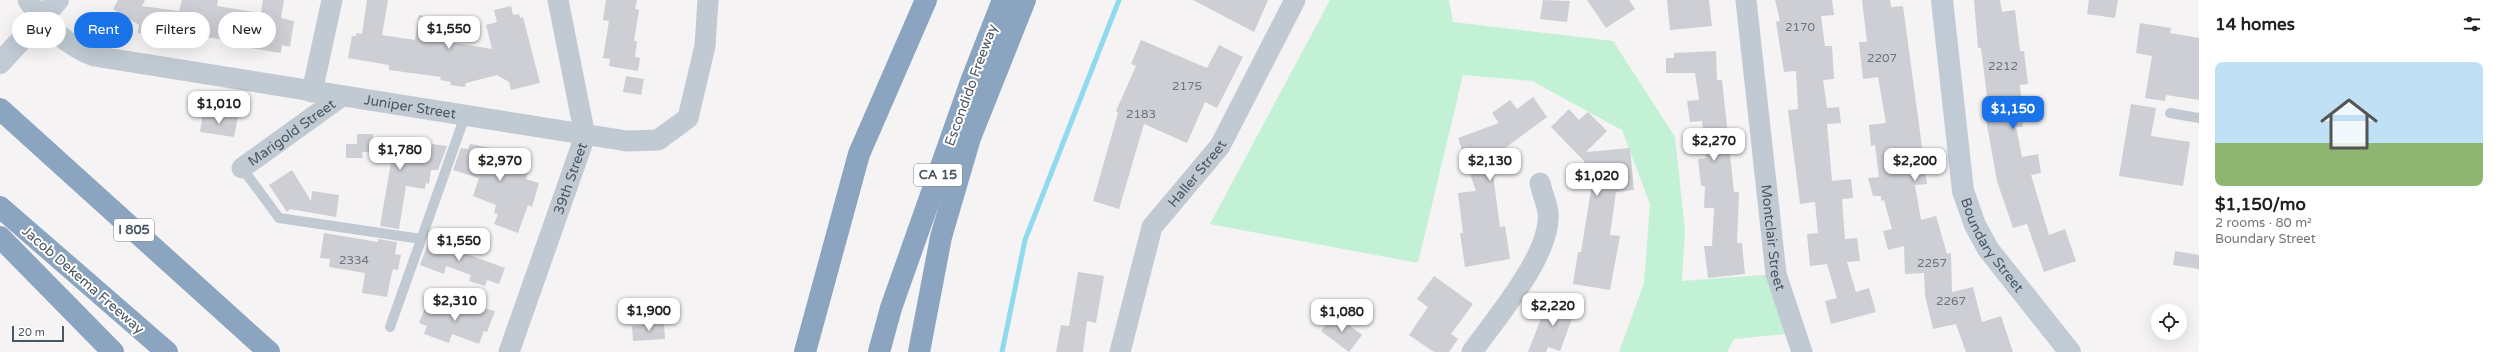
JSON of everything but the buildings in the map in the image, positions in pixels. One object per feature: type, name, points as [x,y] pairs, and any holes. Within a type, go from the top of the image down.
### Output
[{"type":"highway","points":[[805,352],[859,154],[926,0]]},
{"type":"highway","name":"Escondido Freeway","points":[[879,352],[901,278],[972,79],[1003,0]]},
{"type":"highway","points":[[919,352],[941,237],[970,138],[1025,0]]},
{"type":"highway","name":"I 805","points":[[0,109],[269,352]]},
{"type":"highway","name":"Jacob Dekema Freeway","points":[[0,207],[166,352]]},
{"type":"highway","points":[[0,237],[113,352]]},
{"type":"street","name":"Juniper Street","points":[[28,0],[36,12]]},
{"type":"street","points":[[48,12],[58,0]]},
{"type":"street","points":[[312,92],[332,0]]},
{"type":"street","name":"39th Street","points":[[509,352],[585,136],[558,0]]},
{"type":"street","name":"Juniper Street","points":[[66,41],[76,49],[94,56],[585,136],[627,141],[658,140],[688,118],[706,46],[708,0]]},
{"type":"street","name":"Haller Street","points":[[1120,352],[1152,227],[1220,146],[1295,0]]},
{"type":"street","name":"Montclair Street","points":[[1746,0],[1776,274],[1802,352]]},
{"type":"street","name":"Boundary Street","points":[[1942,0],[1963,191],[1974,225],[1988,250],[2070,352]]},
{"type":"street","points":[[0,63],[14,48]]},
{"type":"street","name":"Marigold Street","points":[[242,168],[342,96]]},
{"type":"street","points":[[1472,352],[1530,270],[1543,242],[1548,214],[1540,183]]},
{"type":"lane","points":[[2170,113],[2199,118]]},
{"type":"lane","points":[[390,327],[465,116]]},
{"type":"lane","points":[[242,168],[279,218],[421,239]]},
{"type":"green space","points":[[1330,0],[1449,0],[1453,22],[1613,41],[1675,137],[1685,230],[1682,281],[1776,274],[1796,333],[1734,339],[1727,352],[1619,352],[1644,283],[1650,204],[1622,130],[1532,81],[1463,75],[1418,263],[1210,224]]},
{"type":"waterway","points":[[1002,352],[1025,240],[1119,0]]}]
